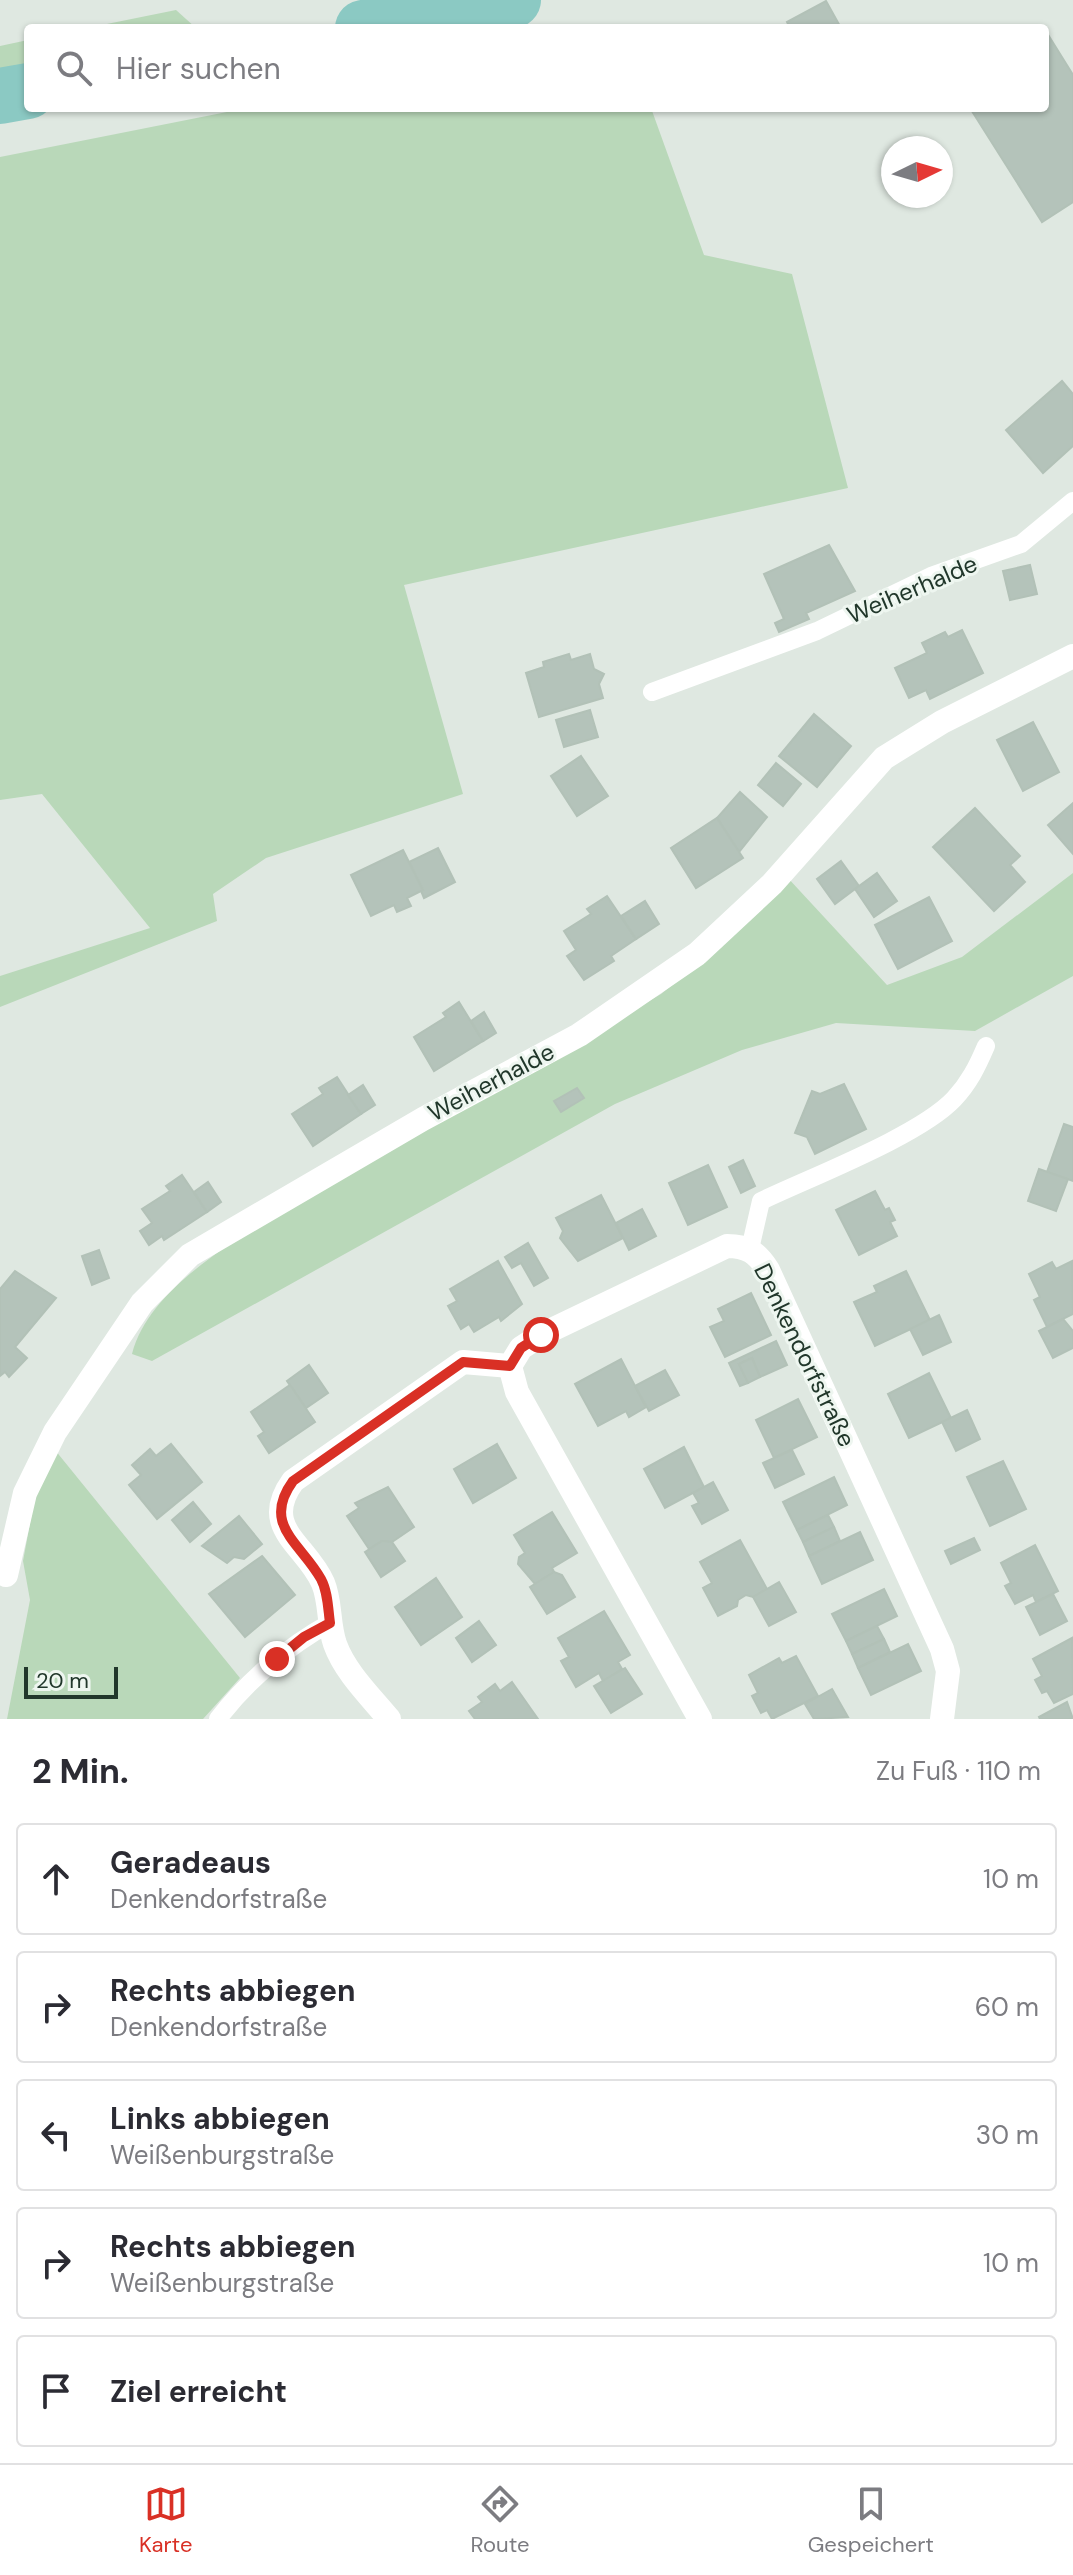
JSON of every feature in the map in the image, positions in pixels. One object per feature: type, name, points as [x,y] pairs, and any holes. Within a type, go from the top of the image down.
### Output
[{"type":"street","name":"Weiherhalde","points":[[0,1571],[6,1575],[25,1493],[55,1432],[142,1303],[190,1255],[423,1119],[579,1035],[707,944],[772,884],[884,758],[942,722],[1073,656]]},
{"type":"street","name":"Denkendorfstraße","points":[[510,1366],[521,1348],[541,1335],[727,1246],[750,1249],[768,1270],[942,1649],[948,1671],[942,1719]]},
{"type":"street","points":[[389,1719],[344,1663],[330,1623],[322,1581],[283,1527],[280,1502],[293,1481],[463,1362],[510,1366],[517,1392],[700,1719]]},
{"type":"lane","name":"Weiherhalde","points":[[652,692],[817,631],[931,576],[1021,544],[1073,501]]},
{"type":"lane","points":[[750,1249],[761,1201],[928,1121],[952,1101],[973,1076],[986,1046]]},
{"type":"lane","points":[[218,1719],[277,1659],[304,1637],[330,1623]]},
{"type":"green space","points":[[176,10],[192,24],[107,24]]},
{"type":"green space","points":[[24,41],[24,66],[0,71],[0,46]]},
{"type":"green space","points":[[227,112],[652,112],[704,255],[792,274],[848,488],[404,585],[463,794],[266,858],[213,894],[217,921],[0,1007],[0,976],[150,928],[42,794],[0,800],[0,157]]},
{"type":"green space","points":[[1073,873],[1073,976],[975,1031],[836,1023],[742,1050],[615,1104],[152,1361],[132,1354],[147,1321],[170,1292],[228,1245],[661,994],[712,953],[787,877],[887,985],[962,957]]},
{"type":"green space","points":[[55,1450],[240,1678],[203,1719],[7,1719],[30,1600],[23,1561],[34,1502]]},
{"type":"building","points":[[826,1],[839,24],[788,24]]},
{"type":"building","points":[[1049,36],[1073,75],[1073,202],[1042,222],[973,112],[1049,112]]},
{"type":"building","points":[[1062,381],[1073,394],[1073,446],[1043,473],[1006,430]]},
{"type":"building","points":[[829,545],[855,591],[806,613],[809,619],[779,632],[775,623],[784,619],[764,574]]},
{"type":"building","points":[[1030,565],[1037,594],[1010,600],[1003,571]]},
{"type":"building","points":[[962,630],[983,673],[930,699],[926,690],[909,698],[895,668],[927,653],[922,643],[945,632],[948,637]]},
{"type":"building","points":[[569,654],[571,660],[590,654],[594,669],[604,674],[599,684],[603,698],[539,717],[526,673],[544,667],[543,662]]},
{"type":"building","points":[[590,710],[598,737],[564,747],[556,720]]},
{"type":"building","points":[[814,714],[851,746],[817,787],[779,756]]},
{"type":"building","points":[[1033,722],[1059,772],[1023,791],[997,740]]},
{"type":"building","points":[[581,756],[608,796],[577,816],[551,776]]},
{"type":"building","points":[[776,763],[801,784],[783,806],[758,785]]},
{"type":"building","points":[[740,792],[767,817],[739,852],[717,818]]},
{"type":"building","points":[[1073,803],[1073,854],[1048,825]]},
{"type":"building","points":[[975,808],[1020,856],[1010,865],[1025,882],[994,911],[933,847]]},
{"type":"building","points":[[717,818],[743,858],[696,888],[671,848]]},
{"type":"building","points":[[438,848],[455,882],[424,898],[409,862]]},
{"type":"building","points":[[403,850],[423,890],[407,898],[411,906],[397,912],[394,905],[371,916],[351,875]]},
{"type":"building","points":[[841,861],[859,886],[835,904],[817,879]]},
{"type":"building","points":[[877,873],[897,901],[874,917],[855,889]]},
{"type":"building","points":[[607,896],[636,939],[611,956],[614,961],[584,980],[567,956],[576,950],[564,931],[591,914],[587,909]]},
{"type":"building","points":[[929,897],[952,941],[898,969],[875,925]]},
{"type":"building","points":[[645,901],[659,924],[636,939],[621,916]]},
{"type":"building","points":[[459,1002],[483,1041],[434,1071],[414,1037],[446,1017],[443,1013]]},
{"type":"building","points":[[484,1012],[496,1033],[483,1041],[471,1021]]},
{"type":"building","points":[[337,1077],[361,1114],[313,1146],[292,1114],[323,1094],[319,1088]]},
{"type":"building","points":[[844,1084],[866,1129],[815,1154],[807,1137],[795,1133],[812,1091],[820,1094]]},
{"type":"building","points":[[363,1085],[375,1105],[361,1114],[348,1095]]},
{"type":"building","points":[[577,1088],[584,1098],[561,1112],[554,1101]]},
{"type":"building","points":[[1064,1124],[1073,1127],[1073,1181],[1047,1172]]},
{"type":"building","points":[[743,1160],[755,1186],[741,1193],[729,1167]]},
{"type":"building","points":[[708,1165],[727,1207],[688,1225],[669,1183]]},
{"type":"building","points":[[1039,1169],[1068,1179],[1056,1211],[1028,1201]]},
{"type":"building","points":[[182,1175],[207,1212],[164,1240],[162,1236],[149,1245],[140,1231],[152,1223],[142,1209],[170,1191],[166,1186]]},
{"type":"building","points":[[208,1182],[221,1202],[207,1212],[194,1192]]},
{"type":"building","points":[[875,1191],[885,1210],[889,1208],[895,1220],[890,1222],[897,1236],[859,1255],[836,1210]]},
{"type":"building","points":[[601,1195],[623,1238],[578,1261],[560,1238],[563,1231],[556,1218]]},
{"type":"building","points":[[642,1209],[656,1236],[629,1250],[616,1223]]},
{"type":"building","points":[[528,1243],[548,1278],[534,1286],[521,1263],[512,1268],[505,1257]]},
{"type":"building","points":[[99,1250],[109,1278],[92,1285],[82,1256]]},
{"type":"building","points":[[498,1261],[522,1304],[501,1321],[499,1317],[474,1332],[469,1324],[461,1329],[448,1306],[457,1301],[450,1289]]},
{"type":"building","points":[[1072,1261],[1073,1314],[1047,1327],[1034,1300],[1040,1297],[1029,1274],[1052,1262],[1056,1269]]},
{"type":"building","points":[[15,1271],[56,1298],[15,1347],[27,1358],[9,1377],[5,1372],[0,1376],[0,1289]]},
{"type":"building","points":[[906,1271],[930,1320],[875,1346],[854,1302],[877,1292],[874,1286]]},
{"type":"building","points":[[751,1293],[771,1335],[725,1357],[710,1327],[724,1321],[718,1309]]},
{"type":"building","points":[[939,1315],[951,1342],[923,1355],[910,1329]]},
{"type":"building","points":[[1063,1319],[1073,1331],[1073,1348],[1053,1358],[1039,1331]]},
{"type":"building","points":[[776,1341],[787,1365],[760,1377],[752,1358],[739,1364],[748,1383],[740,1386],[729,1363]]},
{"type":"building","points":[[752,1358],[760,1377],[748,1383],[739,1364]]},
{"type":"building","points":[[621,1359],[646,1407],[629,1417],[626,1411],[598,1426],[575,1384]]},
{"type":"building","points":[[309,1365],[328,1393],[306,1408],[287,1381]]},
{"type":"building","points":[[665,1370],[679,1395],[649,1411],[635,1386]]},
{"type":"building","points":[[929,1373],[951,1418],[909,1438],[888,1394]]},
{"type":"building","points":[[290,1385],[315,1422],[269,1453],[258,1436],[264,1432],[251,1412]]},
{"type":"building","points":[[798,1399],[817,1437],[774,1458],[756,1420]]},
{"type":"building","points":[[967,1410],[980,1439],[956,1451],[942,1422]]},
{"type":"building","points":[[171,1444],[202,1482],[157,1519],[129,1485],[141,1475],[132,1465],[150,1449],[156,1456]]},
{"type":"building","points":[[497,1444],[516,1478],[473,1503],[454,1469]]},
{"type":"building","points":[[684,1447],[704,1487],[665,1508],[644,1469]]},
{"type":"building","points":[[792,1450],[804,1474],[775,1488],[763,1463]]},
{"type":"building","points":[[1003,1461],[1026,1509],[990,1526],[967,1477]]},
{"type":"building","points":[[834,1477],[847,1505],[797,1530],[783,1502]]},
{"type":"building","points":[[713,1482],[728,1510],[702,1524],[692,1506],[699,1503],[693,1493]]},
{"type":"building","points":[[388,1487],[414,1527],[392,1542],[382,1541],[369,1549],[347,1516],[359,1508],[355,1503]]},
{"type":"building","points":[[193,1502],[211,1524],[190,1542],[172,1520]]},
{"type":"building","points":[[552,1512],[577,1553],[552,1568],[554,1572],[535,1584],[518,1564],[519,1557],[525,1553],[514,1535]]},
{"type":"building","points":[[828,1515],[834,1527],[803,1542],[797,1530]]},
{"type":"building","points":[[239,1516],[262,1544],[244,1559],[234,1557],[227,1563],[202,1546]]},
{"type":"building","points":[[834,1527],[840,1541],[809,1556],[803,1542]]},
{"type":"building","points":[[860,1532],[873,1560],[822,1584],[809,1556]]},
{"type":"building","points":[[974,1538],[980,1550],[951,1564],[945,1551]]},
{"type":"building","points":[[740,1540],[767,1589],[753,1597],[746,1595],[738,1600],[737,1606],[718,1616],[703,1588],[712,1583],[700,1562]]},
{"type":"building","points":[[382,1541],[392,1542],[405,1561],[381,1577],[365,1552]]},
{"type":"building","points":[[1035,1545],[1058,1591],[1036,1602],[1033,1595],[1015,1604],[1005,1586],[1011,1583],[1001,1563]]},
{"type":"building","points":[[262,1556],[295,1595],[245,1637],[209,1594]]},
{"type":"building","points":[[554,1572],[562,1575],[575,1597],[547,1614],[530,1587]]},
{"type":"building","points":[[436,1578],[462,1617],[421,1645],[395,1607]]},
{"type":"building","points":[[779,1582],[796,1612],[769,1626],[753,1597]]},
{"type":"building","points":[[884,1589],[897,1616],[846,1641],[832,1614]]},
{"type":"building","points":[[1053,1594],[1067,1621],[1040,1635],[1026,1607]]},
{"type":"building","points":[[604,1611],[630,1655],[618,1662],[622,1669],[603,1681],[599,1673],[576,1687],[561,1661],[569,1657],[558,1638]]},
{"type":"building","points":[[479,1621],[496,1645],[472,1662],[456,1638]]},
{"type":"building","points":[[877,1626],[884,1639],[852,1654],[846,1641]]},
{"type":"building","points":[[1072,1638],[1073,1694],[1054,1703],[1047,1691],[1042,1693],[1035,1680],[1042,1676],[1033,1659]]},
{"type":"building","points":[[884,1639],[890,1652],[858,1668],[852,1654]]},
{"type":"building","points":[[908,1644],[921,1671],[871,1695],[858,1668]]},
{"type":"building","points":[[796,1656],[818,1696],[772,1719],[767,1710],[761,1713],[752,1696],[758,1693],[749,1675],[779,1658],[782,1663]]},
{"type":"building","points":[[625,1668],[642,1694],[611,1713],[594,1686]]},
{"type":"building","points":[[512,1682],[538,1719],[475,1719],[469,1711],[482,1702],[478,1697],[495,1684],[500,1691]]},
{"type":"building","points":[[832,1689],[848,1717],[814,1719],[805,1704]]},
{"type":"building","points":[[1067,1702],[1073,1719],[1040,1719],[1039,1717]]},
{"type":"waterway","points":[[384,24],[513,0]]},
{"type":"waterway","points":[[0,96],[24,92]]},
{"type":"route","points":[[277,1659],[304,1637],[330,1623],[322,1581],[283,1527],[280,1502],[293,1481],[463,1362],[510,1366],[521,1348],[541,1335]]}]
